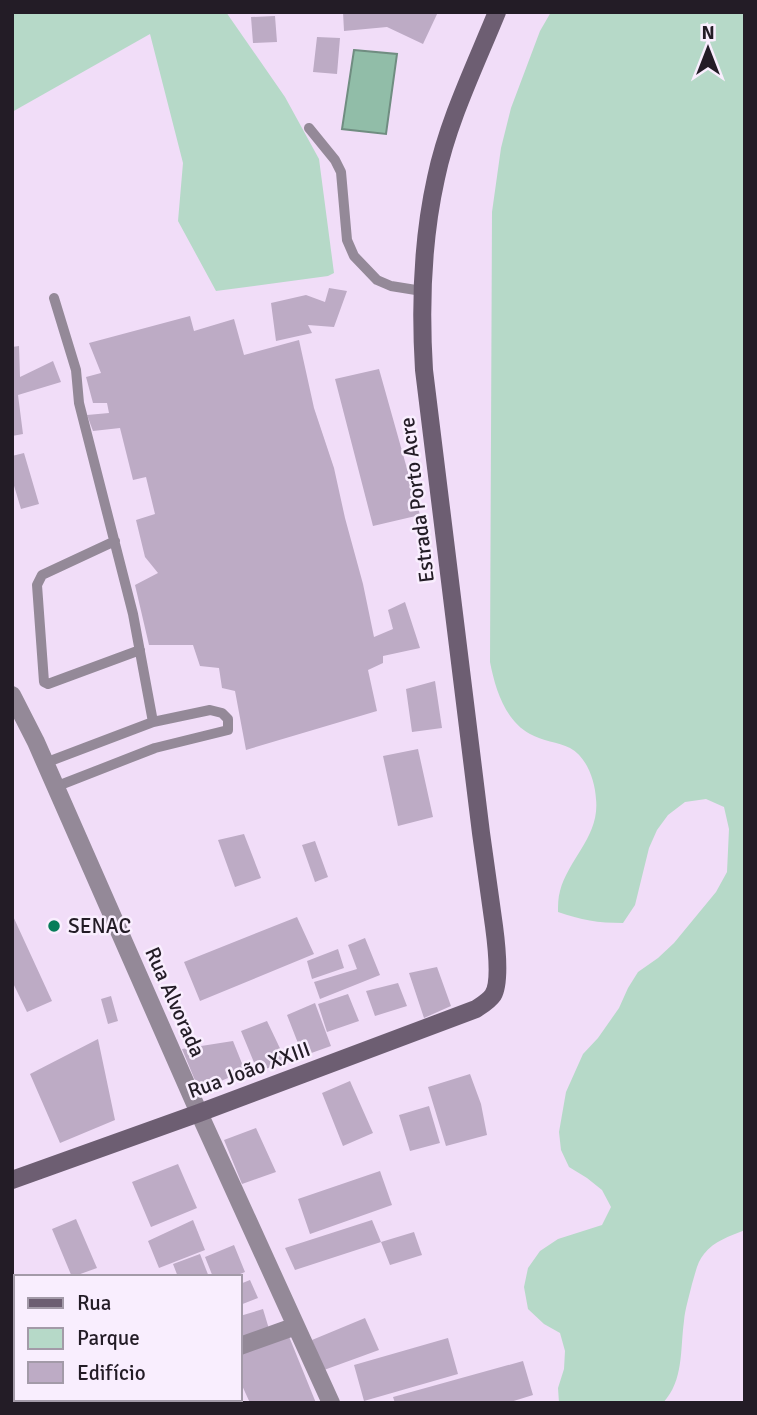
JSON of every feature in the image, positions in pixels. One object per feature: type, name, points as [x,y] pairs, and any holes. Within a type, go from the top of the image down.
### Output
[{"type":"street","name":"Estrada Porto Acre","points":[[496,992],[498,957],[424,370],[422,268],[436,177],[454,117],[497,12]]},
{"type":"street","name":"Rua Alvorada","points":[[12,695],[45,763],[199,1113],[331,1403]]},
{"type":"street","name":"Rua João XXIII","points":[[12,1180],[476,1009],[496,992]]},
{"type":"street","points":[[242,1345],[296,1326]]},
{"type":"lane","points":[[309,128],[335,160],[341,172],[347,240],[354,256],[377,280],[391,286],[422,291]]},
{"type":"lane","points":[[54,298],[76,370],[79,403],[133,614],[153,722]]},
{"type":"lane","points":[[115,541],[42,575],[39,579],[37,585],[44,682],[48,684],[140,650]]},
{"type":"lane","points":[[45,763],[153,722],[210,710],[222,713],[228,719],[228,730],[155,748],[55,787]]},
{"type":"green space","points":[[12,12],[226,12],[285,97],[319,159],[334,273],[216,291],[178,221],[183,163],[150,34],[12,112]]},
{"type":"green space","points":[[551,12],[745,12],[745,1230],[717,1242],[700,1261],[685,1312],[678,1375],[663,1403],[559,1403],[558,1388],[564,1369],[565,1351],[560,1333],[544,1324],[528,1309],[524,1287],[528,1268],[540,1251],[558,1239],[602,1225],[611,1207],[602,1190],[569,1167],[561,1150],[559,1132],[566,1092],[583,1054],[619,1008],[638,972],[674,943],[716,892],[727,872],[729,829],[724,807],[706,799],[685,802],[668,815],[657,830],[649,848],[635,905],[623,923],[590,920],[558,912],[559,894],[564,879],[593,824],[596,812],[594,785],[589,770],[576,752],[535,736],[514,721],[502,703],[492,672],[492,212],[501,148],[511,108],[540,31]]},
{"type":"shaded area","points":[[354,50],[397,54],[386,134],[342,129]]},
{"type":"building","points":[[343,12],[438,12],[423,44],[387,27],[344,31]]},
{"type":"building","points":[[275,16],[277,42],[253,43],[251,17]]},
{"type":"building","points":[[317,37],[340,38],[337,74],[313,72]]},
{"type":"building","points":[[329,288],[347,291],[334,327],[308,325],[312,333],[276,341],[271,303],[306,295],[325,302]]},
{"type":"building","points":[[190,316],[194,331],[234,319],[244,355],[299,340],[314,408],[334,468],[374,637],[393,629],[388,610],[405,602],[420,648],[383,656],[383,663],[368,670],[377,711],[246,750],[235,691],[222,688],[219,668],[200,666],[193,645],[149,645],[135,585],[158,573],[145,557],[136,520],[155,514],[146,477],[133,480],[120,428],[93,431],[87,415],[109,413],[107,403],[93,403],[86,377],[101,373],[89,343]]},
{"type":"building","points":[[19,346],[20,377],[53,361],[61,382],[18,395],[23,434],[12,436],[12,347]]},
{"type":"building","points":[[379,369],[420,515],[373,526],[335,379]]},
{"type":"building","points":[[24,453],[39,504],[21,509],[12,479],[12,456]]},
{"type":"building","points":[[435,681],[442,728],[412,732],[406,689]]},
{"type":"building","points":[[418,749],[433,817],[398,826],[383,756]]},
{"type":"building","points":[[244,834],[261,878],[235,887],[218,840]]},
{"type":"building","points":[[315,841],[328,877],[315,882],[302,845]]},
{"type":"building","points":[[12,914],[52,1001],[27,1012],[12,981]]},
{"type":"building","points":[[297,917],[314,954],[200,1001],[184,962]]},
{"type":"building","points":[[365,938],[380,975],[320,999],[314,982],[357,969],[348,945]]},
{"type":"building","points":[[338,949],[344,968],[312,979],[307,961]]},
{"type":"building","points":[[437,967],[451,1006],[424,1018],[409,973]]},
{"type":"building","points":[[398,983],[407,1006],[375,1016],[366,991]]},
{"type":"building","points":[[348,994],[359,1021],[327,1032],[318,1004]]},
{"type":"building","points":[[111,996],[118,1021],[108,1024],[101,999]]},
{"type":"building","points":[[315,1003],[331,1046],[303,1056],[287,1015]]},
{"type":"building","points":[[267,1021],[286,1061],[258,1072],[241,1031]]},
{"type":"building","points":[[98,1039],[115,1120],[60,1143],[30,1074]]},
{"type":"building","points":[[233,1041],[245,1071],[199,1090],[182,1049]]},
{"type":"building","points":[[470,1074],[481,1104],[487,1135],[446,1146],[428,1087]]},
{"type":"building","points":[[350,1081],[373,1133],[343,1146],[322,1093]]},
{"type":"building","points":[[429,1106],[440,1143],[410,1151],[399,1115]]},
{"type":"building","points":[[256,1128],[276,1172],[242,1184],[224,1140]]},
{"type":"building","points":[[178,1164],[197,1208],[151,1227],[132,1182]]},
{"type":"building","points":[[380,1171],[392,1205],[310,1234],[298,1199]]},
{"type":"building","points":[[76,1219],[97,1268],[71,1275],[52,1229]]},
{"type":"building","points":[[193,1220],[205,1250],[159,1268],[148,1241]]},
{"type":"building","points":[[372,1220],[381,1242],[295,1270],[285,1248]]},
{"type":"building","points":[[414,1232],[422,1255],[390,1265],[381,1242]]},
{"type":"building","points":[[234,1245],[245,1272],[238,1275],[212,1275],[205,1257]]},
{"type":"building","points":[[200,1254],[208,1275],[177,1275],[173,1264]]},
{"type":"building","points":[[250,1280],[258,1298],[242,1304],[242,1283]]},
{"type":"building","points":[[263,1309],[269,1329],[242,1337],[242,1315]]},
{"type":"building","points":[[365,1318],[379,1350],[324,1370],[312,1340]]},
{"type":"building","points":[[14,1322],[14,1360],[12,1354]]},
{"type":"building","points":[[288,1334],[316,1403],[250,1403],[242,1385],[242,1352]]},
{"type":"building","points":[[448,1338],[458,1374],[364,1401],[354,1365]]},
{"type":"building","points":[[523,1361],[533,1395],[507,1403],[395,1403],[393,1397]]},
{"type":"building","points":[[12,1364],[14,1401],[26,1403],[12,1403]]},
{"type":"building","points":[[208,1401],[238,1403],[208,1403]]},
{"type":"place","name":"SENAC","points":[[54,926]]}]
